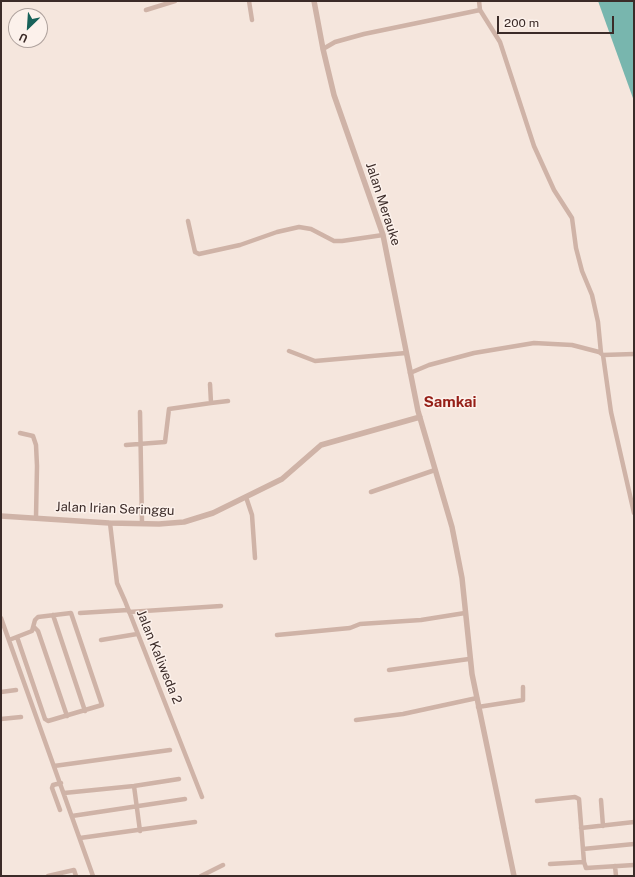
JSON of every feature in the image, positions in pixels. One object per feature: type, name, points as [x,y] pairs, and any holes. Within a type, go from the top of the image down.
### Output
[{"type":"street","points":[[146,10],[176,1]]},
{"type":"street","points":[[249,1],[252,20]]},
{"type":"street","name":"Jalan Merauke","points":[[314,1],[323,49],[342,123],[383,235],[420,417],[452,527],[462,578],[469,659],[514,876]]},
{"type":"street","points":[[479,1],[480,10],[500,42],[534,146],[554,190],[572,218],[580,263],[592,295],[598,322],[611,412],[634,513]]},
{"type":"street","points":[[323,49],[335,42],[369,33],[480,10]]},
{"type":"street","points":[[188,221],[195,252],[199,254],[240,245],[277,232],[299,227],[311,229],[334,241],[383,235]]},
{"type":"street","points":[[410,373],[429,365],[474,353],[534,343],[572,345],[602,354],[634,354]]},
{"type":"street","points":[[289,351],[315,361],[406,353]]},
{"type":"street","points":[[210,384],[210,403]]},
{"type":"street","points":[[126,445],[165,442],[167,439],[168,412],[171,408],[228,401]]},
{"type":"street","points":[[140,412],[142,523]]},
{"type":"street","name":"Jalan Irian Seringgu","points":[[1,516],[36,517],[110,523],[171,523],[195,519],[246,497],[282,479],[321,445],[332,440],[403,423],[420,417]]},
{"type":"street","points":[[20,433],[33,436],[36,445],[38,466],[36,517]]},
{"type":"street","points":[[370,492],[435,470]]},
{"type":"street","points":[[628,490],[634,489]]},
{"type":"street","points":[[246,497],[253,521],[255,558]]},
{"type":"street","name":"Jalan Kaliweda 2","points":[[110,523],[116,583],[129,611],[202,797]]},
{"type":"street","points":[[80,613],[221,606]]},
{"type":"street","points":[[9,640],[32,631],[35,620],[38,617],[72,613],[102,704],[99,707],[48,721],[17,638]]},
{"type":"street","points":[[277,635],[350,628],[360,624],[421,620],[465,613]]},
{"type":"street","points":[[53,615],[86,711]]},
{"type":"street","points":[[1,618],[93,876]]},
{"type":"street","points":[[34,627],[38,631],[67,716]]},
{"type":"street","points":[[101,640],[137,634]]},
{"type":"street","points":[[389,670],[469,659]]},
{"type":"street","points":[[22,676],[30,674]]},
{"type":"street","points":[[478,707],[523,700],[523,687]]},
{"type":"street","points":[[1,692],[16,690]]},
{"type":"street","points":[[356,720],[402,714],[476,698]]},
{"type":"street","points":[[1,720],[21,717]]},
{"type":"street","points":[[54,766],[170,750]]},
{"type":"street","points":[[64,793],[134,786],[179,779]]},
{"type":"street","points":[[60,783],[53,785],[52,790],[60,810]]},
{"type":"street","points":[[134,786],[138,806],[140,831]]},
{"type":"street","points":[[537,800],[578,798],[584,862],[588,869],[634,865]]},
{"type":"street","points":[[72,816],[185,799]]},
{"type":"street","points":[[601,800],[603,826]]},
{"type":"street","points":[[80,838],[140,831],[195,822]]},
{"type":"street","points":[[581,828],[634,822]]},
{"type":"street","points":[[583,849],[634,844]]},
{"type":"street","points":[[550,864],[584,862]]},
{"type":"street","points":[[201,876],[223,865]]},
{"type":"street","points":[[615,866],[616,876]]},
{"type":"street","points":[[51,876],[74,870],[76,876]]},
{"type":"water","points":[[598,1],[634,1],[634,101]]},
{"type":"district","name":"Samkai","points":[[450,402]]}]
